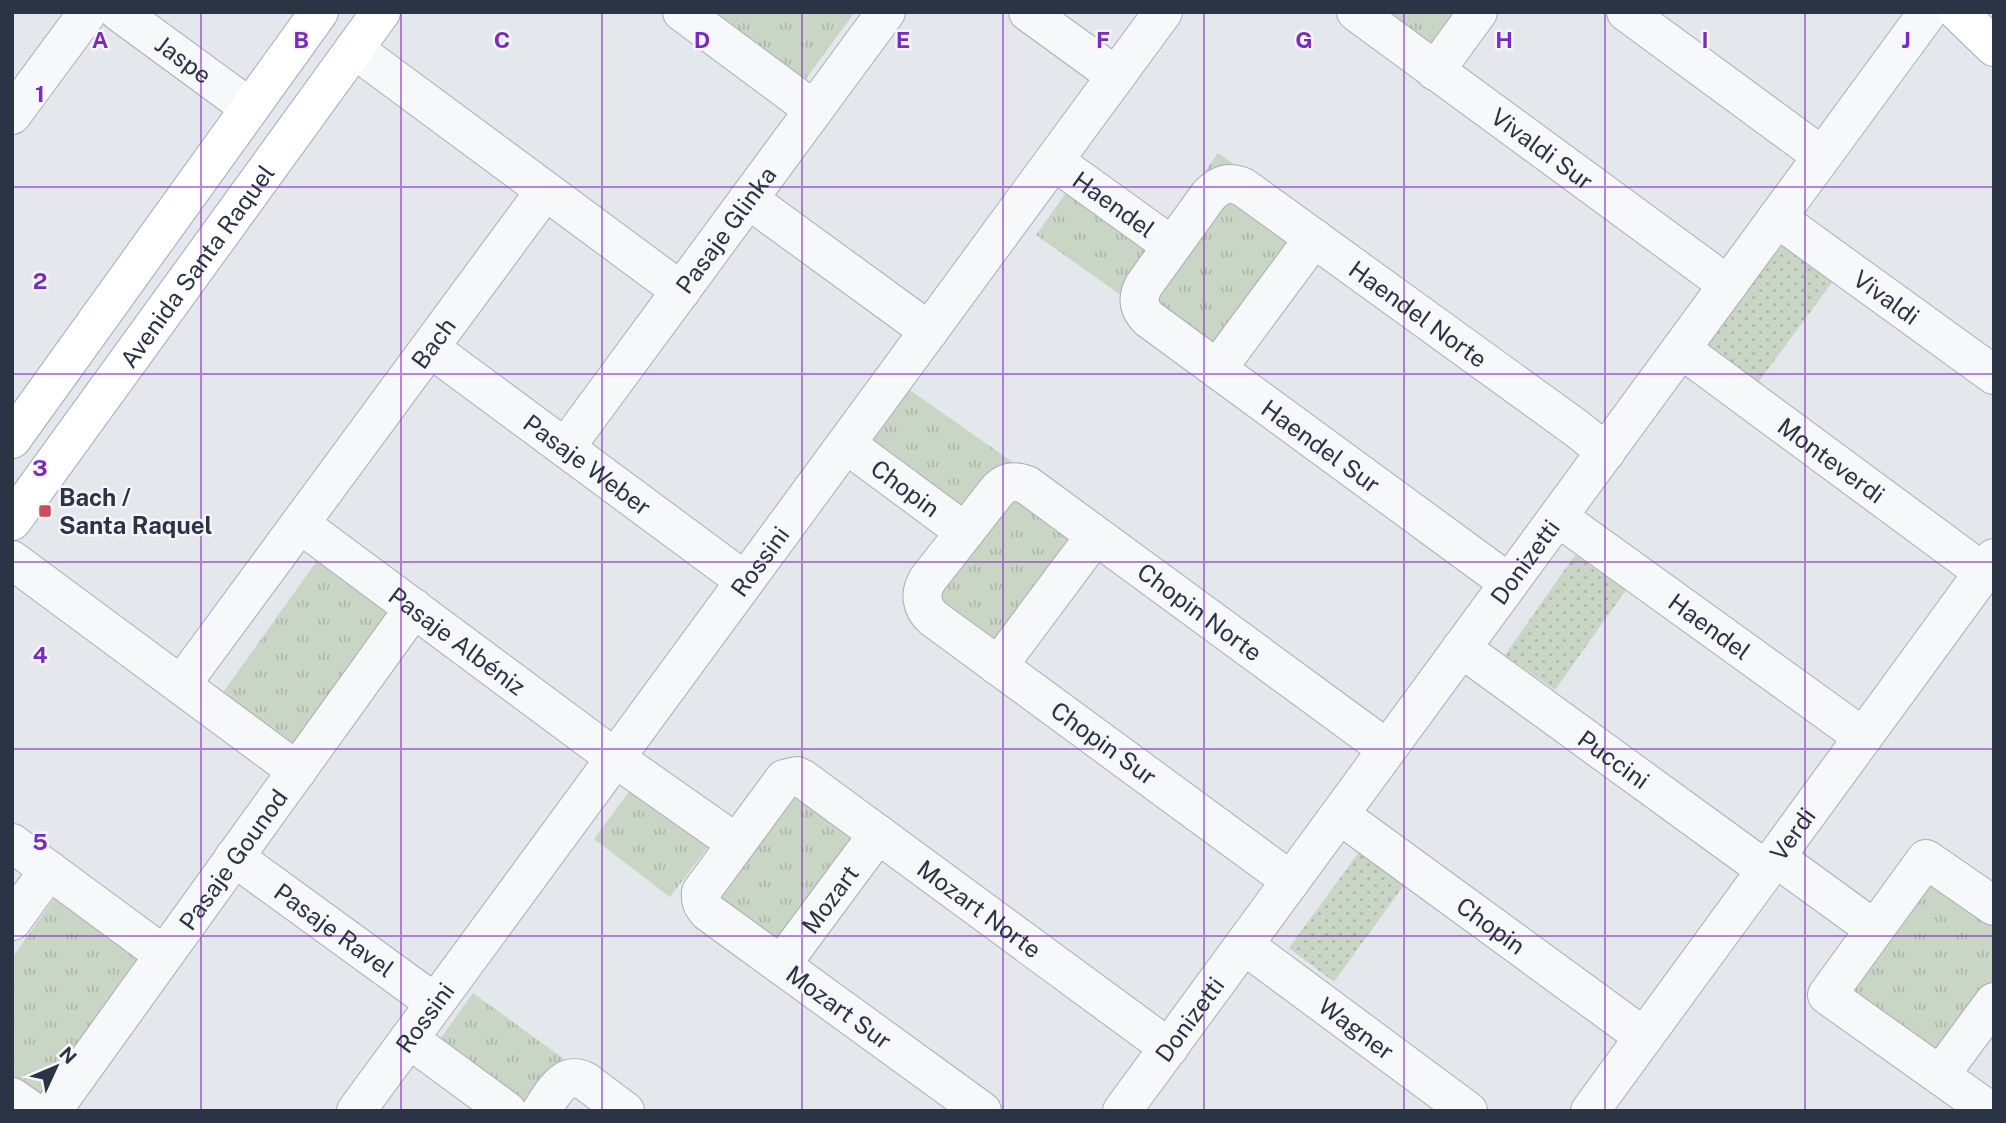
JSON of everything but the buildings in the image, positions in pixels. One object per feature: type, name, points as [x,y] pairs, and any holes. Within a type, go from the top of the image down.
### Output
[{"type":"main road","name":"Avenida Santa Raquel","points":[[12,439],[319,12]]},
{"type":"main road","name":"Avenida Santa Raquel","points":[[12,521],[381,12]]},
{"type":"main road","points":[[1958,12],[1994,47]]},
{"type":"street","points":[[12,116],[88,12]]},
{"type":"street","name":"Jaspe","points":[[118,12],[250,108]]},
{"type":"street","points":[[682,12],[814,110]]},
{"type":"street","name":"Pasaje Glinka","points":[[565,448],[886,12]]},
{"type":"street","points":[[1028,12],[1116,76]]},
{"type":"street","name":"Rossini","points":[[356,1111],[1163,12]]},
{"type":"street","name":"Vivaldi Sur","points":[[1356,12],[1728,285]]},
{"type":"street","points":[[1435,71],[1478,12]]},
{"type":"street","points":[[1626,12],[1822,156]]},
{"type":"street","name":"Donizetti","points":[[1122,1111],[1928,12]]},
{"type":"street","points":[[354,49],[681,291]]},
{"type":"street","name":"Haendel","points":[[1054,161],[1172,246]]},
{"type":"street","name":"Haendel Norte","points":[[1225,184],[1234,183],[1243,187],[1606,452]]},
{"type":"street","name":"Haendel","points":[[1139,303],[1139,294],[1144,285],[1172,246],[1209,195],[1225,184]]},
{"type":"street","name":"Bach","points":[[181,685],[545,191]]},
{"type":"street","points":[[748,200],[929,331]]},
{"type":"street","name":"Vivaldi","points":[[1777,218],[1994,375]]},
{"type":"street","points":[[1217,369],[1314,238]]},
{"type":"street","name":"Haendel Sur","points":[[1139,303],[1142,312],[1149,319],[1509,583]]},
{"type":"street","name":"Pasaje Weber","points":[[430,348],[745,581]]},
{"type":"street","name":"Monteverdi","points":[[1681,349],[1989,565]]},
{"type":"street","name":"Chopin","points":[[846,444],[965,532]]},
{"type":"street","name":"Chopin","points":[[922,601],[924,586],[997,491],[1011,482]]},
{"type":"street","name":"Chopin Norte","points":[[1011,482],[1027,485],[1387,749]]},
{"type":"street","name":"Haendel","points":[[1558,517],[1863,737]]},
{"type":"street","name":"Pasaje Albéniz","points":[[300,524],[615,758]]},
{"type":"street","points":[[998,666],[1095,536]]},
{"type":"street","points":[[12,560],[297,771]]},
{"type":"street","name":"Verdi","points":[[1590,1111],[1989,565]]},
{"type":"street","name":"Chopin Sur","points":[[922,601],[933,618],[1291,881]]},
{"type":"street","name":"Pasaje Gounod","points":[[52,1111],[414,608]]},
{"type":"street","name":"Puccini","points":[[1461,648],[1771,863],[1874,929]]},
{"type":"street","points":[[615,758],[736,843]]},
{"type":"street","name":"Mozart Norte","points":[[736,843],[779,784],[790,776],[797,776],[1168,1048]]},
{"type":"street","name":"Chopin","points":[[1339,815],[1644,1037]]},
{"type":"street","name":"Mozart","points":[[781,965],[877,834]]},
{"type":"street","points":[[12,843],[164,955]]},
{"type":"street","name":"Mozart Sur","points":[[736,843],[701,892],[700,900],[708,912],[982,1111]]},
{"type":"street","name":"Pasaje Ravel","points":[[234,857],[435,1003]]},
{"type":"street","points":[[1990,1111],[1827,995],[1926,859],[1994,906]]},
{"type":"street","points":[[12,921],[49,870]]},
{"type":"street","name":"Wagner","points":[[1244,945],[1468,1111]]},
{"type":"street","points":[[1940,1075],[1994,1002]]},
{"type":"street","points":[[409,1039],[507,1111]]},
{"type":"street","points":[[541,1111],[558,1087],[570,1078],[585,1082],[625,1111]]},
{"type":"street","points":[[12,1097],[32,1111]]},
{"type":"green space","points":[[697,12],[855,12],[799,88]]},
{"type":"green space","points":[[1365,12],[1468,12],[1436,54]]},
{"type":"green space","points":[[1218,153],[1307,217],[1208,357],[1036,235],[1088,162],[1170,221]]},
{"type":"green space","points":[[1782,238],[1836,277],[1757,384],[1704,345]]},
{"type":"green space","points":[[907,388],[1011,461],[1020,492],[1078,535],[997,655],[935,609],[932,590],[976,529],[859,446]]},
{"type":"green space","points":[[324,551],[400,606],[295,753],[219,698]]},
{"type":"green space","points":[[1575,555],[1626,590],[1555,690],[1505,655]]},
{"type":"green space","points":[[791,788],[859,840],[781,948],[714,896]]},
{"type":"green space","points":[[631,789],[708,847],[670,897],[594,839]]},
{"type":"green space","points":[[1359,852],[1404,885],[1334,982],[1289,948]]},
{"type":"green space","points":[[1929,874],[1994,921],[1994,984],[1937,1062],[1843,993]]},
{"type":"green space","points":[[58,893],[145,955],[44,1098],[12,1075],[12,958]]},
{"type":"green space","points":[[473,993],[564,1059],[527,1111],[435,1046]]},
{"type":"place","name":"Bach / Santa Raquel","points":[[45,511]]}]
